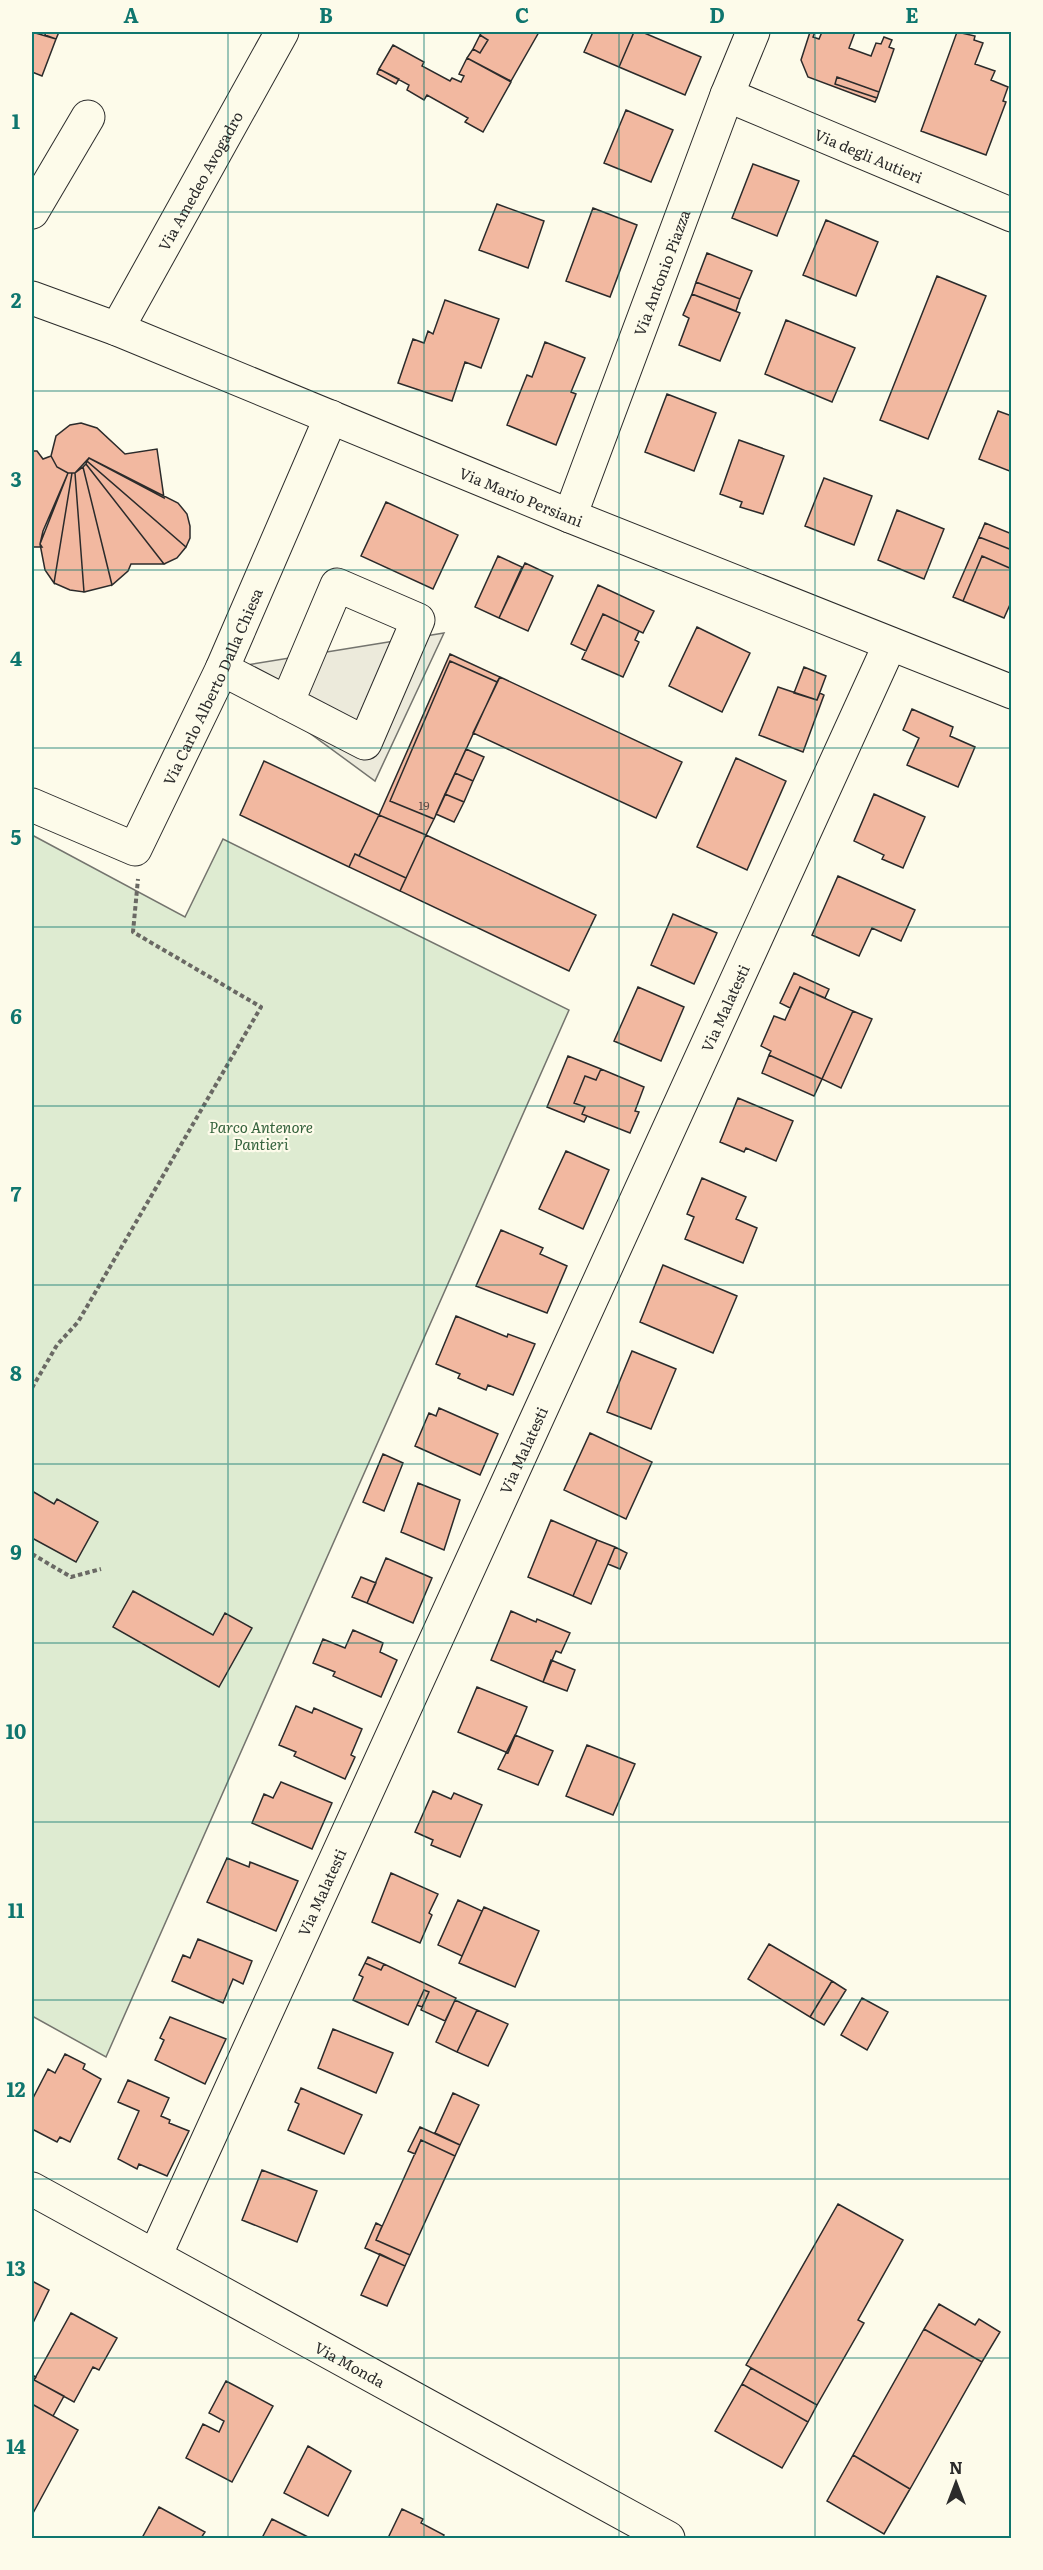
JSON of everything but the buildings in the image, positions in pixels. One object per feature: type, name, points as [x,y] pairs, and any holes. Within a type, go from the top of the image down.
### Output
[{"type":"street","name":"Via Amedeo Avogadro","points":[[117,329],[282,32]]},
{"type":"street","name":"Via Antonio Piazza","points":[[570,516],[727,94],[753,32]]},
{"type":"street","name":"Via degli Autieri","points":[[727,94],[1011,215]]},
{"type":"street","points":[[32,212],[88,117]]},
{"type":"street","name":"Via Mario Persiani","points":[[32,298],[117,329],[570,516],[1011,692]]},
{"type":"street","name":"Via Carlo Alberto Dalla Chiesa","points":[[143,834],[222,669],[331,417]]},
{"type":"street","points":[[222,669],[287,703],[366,743],[418,620],[337,585],[287,703]]},
{"type":"street","name":"Via Malatesti","points":[[155,2256],[891,644]]},
{"type":"street","points":[[32,805],[135,849],[143,834]]},
{"type":"street","name":"Via Monda","points":[[32,2189],[668,2538]]},
{"type":"path","points":[[32,1388],[57,1345],[78,1322],[261,1007],[133,932],[143,834]]},
{"type":"path","points":[[32,1554],[70,1577],[101,1569]]},
{"type":"green space","name":"Parco Antenore Pantieri","points":[[32,835],[185,917],[223,839],[569,1010],[106,2057],[32,2016]]},
{"type":"shaded area","points":[[444,633],[375,781],[222,669]]}]
